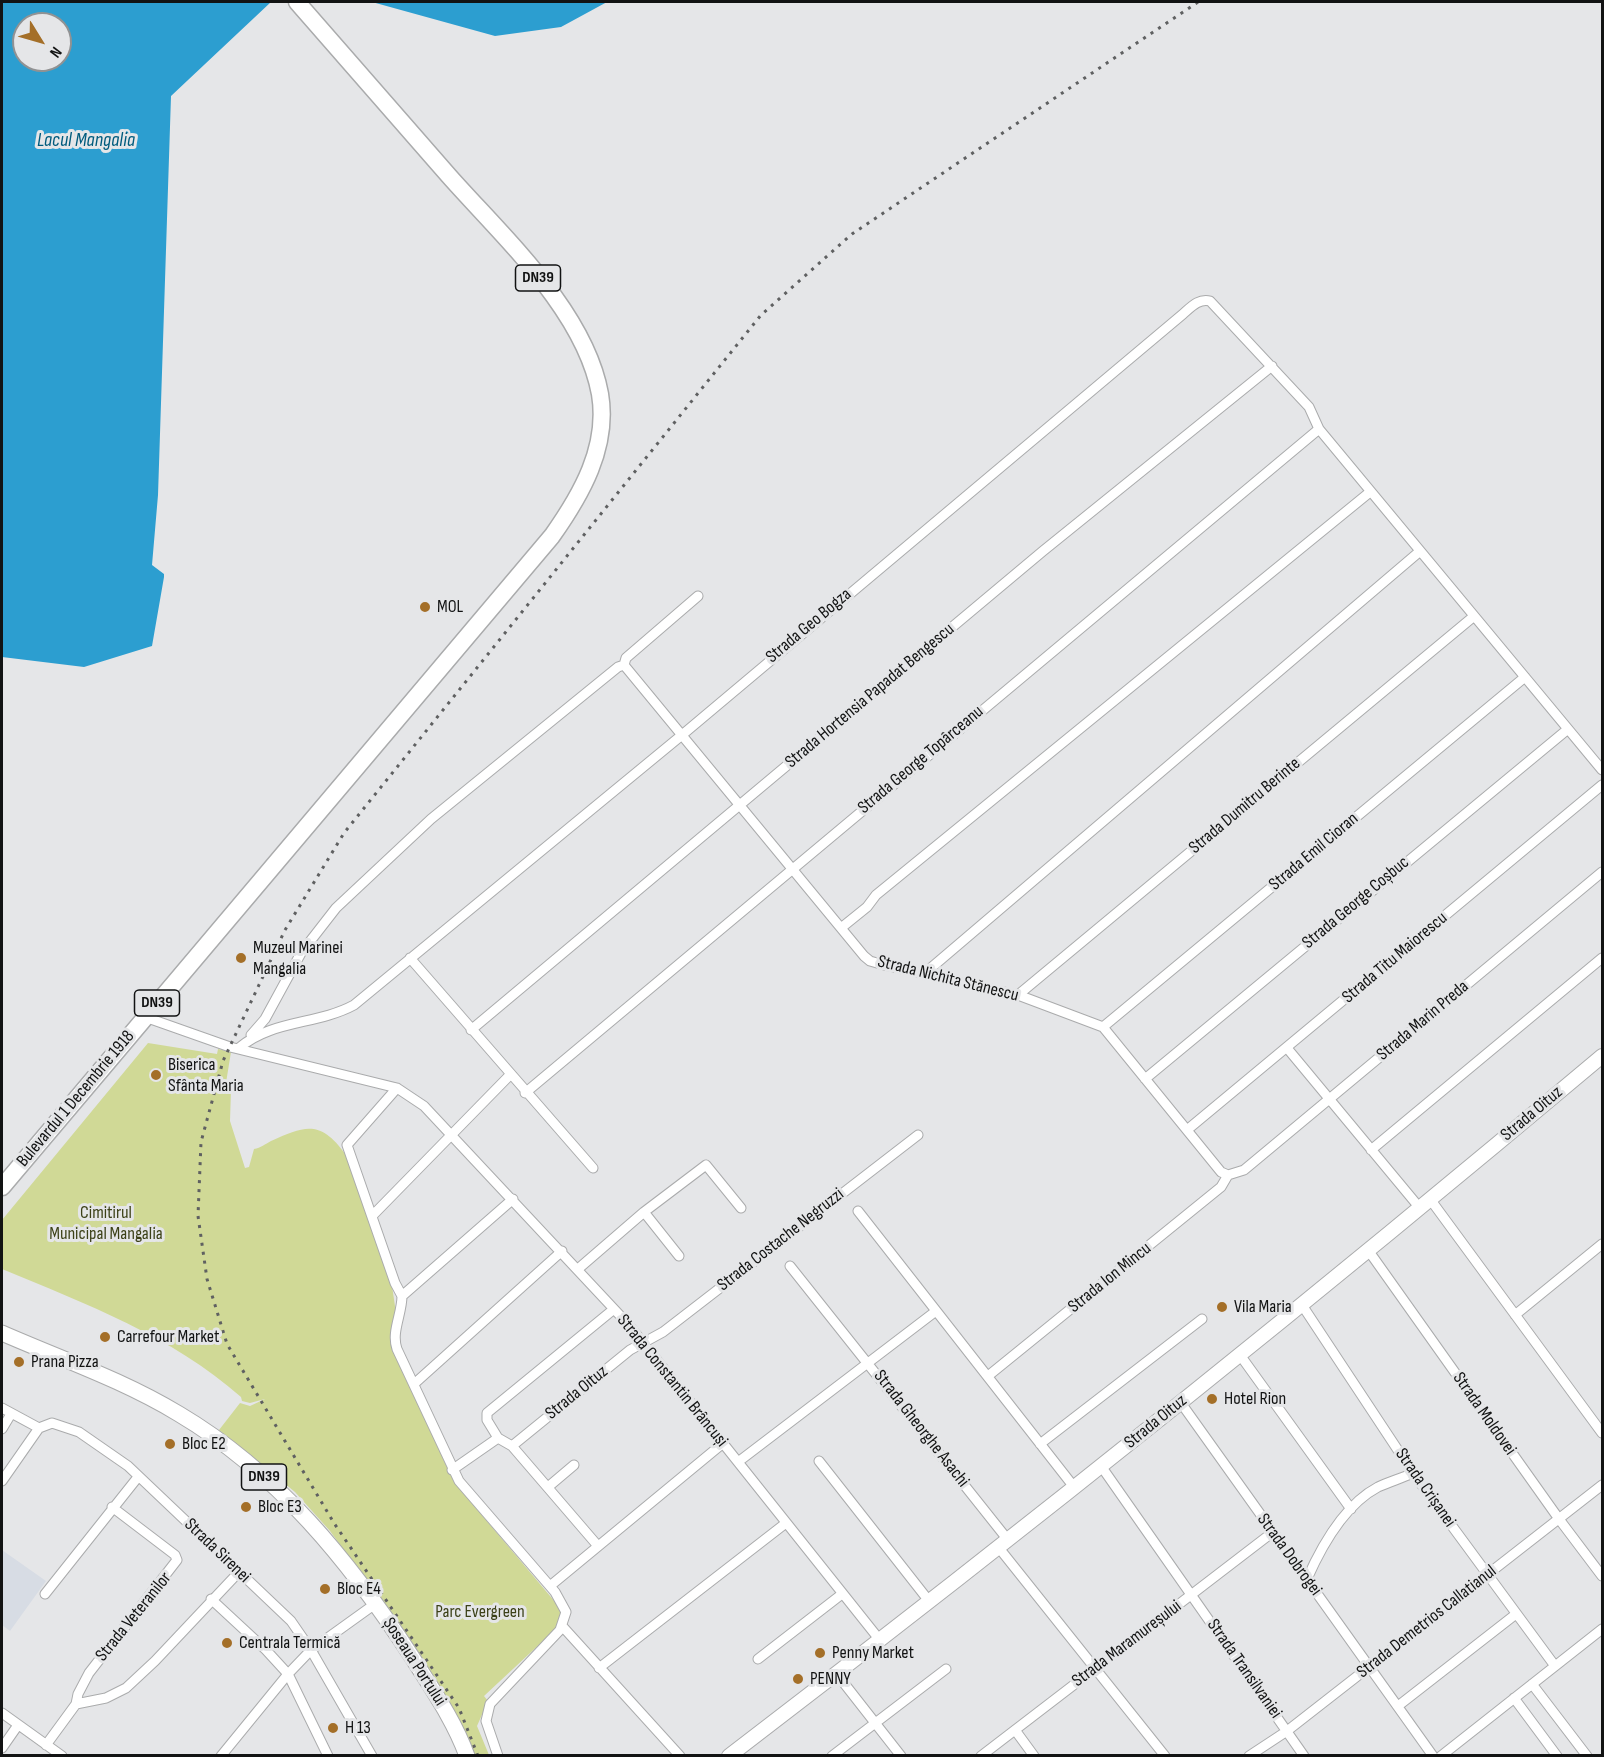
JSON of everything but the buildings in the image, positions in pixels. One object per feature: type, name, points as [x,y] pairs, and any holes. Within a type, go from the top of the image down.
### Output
[{"type":"highway","name":"Bulevardul 1 Decembrie 1918","points":[[2,1187],[552,536],[581,492],[595,458],[600,429],[600,395],[582,342],[543,284],[297,2]]},
{"type":"main road","name":"Strada Oituz","points":[[729,1755],[1004,1544],[1181,1403],[1602,1056]]},
{"type":"main road","name":"Șoseaua Portului","points":[[2,1333],[145,1395],[210,1434],[252,1466],[292,1503],[375,1604],[449,1714],[467,1755]]},
{"type":"street","name":"Strada Geo Bogza","points":[[247,1041],[265,1031],[336,1015],[354,1005],[682,735],[1197,302],[1210,301],[1272,366]]},
{"type":"street","points":[[1272,366],[1309,406],[1319,429],[1419,552],[1602,770]]},
{"type":"street","name":"Strada Hortensia Papadat Bengescu","points":[[471,1030],[605,915],[740,806],[1043,551],[1272,366]]},
{"type":"street","name":"Strada George Topârceanu","points":[[525,1092],[1319,429]]},
{"type":"street","points":[[841,928],[867,907],[876,895],[1370,492]]},
{"type":"street","points":[[925,973],[1419,552]]},
{"type":"street","points":[[239,1048],[265,1019],[301,953],[336,908],[431,819],[624,665],[626,658],[698,596]]},
{"type":"street","name":"Strada Dumitru Berinte","points":[[1018,995],[1473,617]]},
{"type":"street","name":"Strada Nichita Stănescu","points":[[624,665],[870,961],[1018,995],[1103,1027]]},
{"type":"street","name":"Strada Emil Cioran","points":[[1103,1027],[1525,676]]},
{"type":"street","name":"Strada George Coșbuc","points":[[1145,1079],[1568,729]]},
{"type":"street","name":"Strada Titu Maiorescu","points":[[1187,1130],[1602,785]]},
{"type":"street","name":"Strada Marin Preda","points":[[1228,1175],[1244,1170],[1602,872]]},
{"type":"street","points":[[410,958],[593,1168]]},
{"type":"street","points":[[1371,1150],[1602,958]]},
{"type":"street","name":"Strada Constantin Brâncuși","points":[[145,1017],[239,1048],[397,1088],[424,1106],[562,1251],[642,1341],[879,1639]]},
{"type":"street","points":[[1103,1027],[1221,1172],[1228,1175]]},
{"type":"street","points":[[1287,1048],[1371,1150],[1424,1203],[1515,1315],[1601,1430]]},
{"type":"street","points":[[374,1215],[510,1075]]},
{"type":"street","points":[[397,1088],[347,1145],[374,1215],[395,1283],[402,1296],[402,1309],[394,1341],[452,1470],[486,1516],[550,1586],[566,1612],[563,1627],[490,1704],[486,1721],[498,1755]]},
{"type":"street","name":"Strada Costache Negruzzi","points":[[642,1341],[663,1332],[918,1135]]},
{"type":"street","points":[[578,1269],[644,1212],[706,1165],[741,1208]]},
{"type":"street","name":"Strada Ion Mincu","points":[[988,1376],[1221,1187],[1228,1175]]},
{"type":"street","points":[[402,1296],[513,1199]]},
{"type":"street","points":[[858,1211],[1074,1487]]},
{"type":"street","points":[[644,1212],[679,1256]]},
{"type":"street","points":[[1515,1315],[1602,1244]]},
{"type":"street","name":"Strada Moldovei","points":[[1368,1250],[1602,1576]]},
{"type":"street","points":[[414,1384],[562,1251]]},
{"type":"street","points":[[790,1266],[868,1362],[936,1311]]},
{"type":"street","name":"Strada Crișanei","points":[[1302,1305],[1413,1473],[1555,1666]]},
{"type":"street","points":[[598,1546],[512,1446],[498,1438],[487,1420],[487,1413],[614,1309]]},
{"type":"street","points":[[1040,1444],[1202,1319]]},
{"type":"street","name":"Strada Oituz","points":[[512,1446],[642,1341]]},
{"type":"street","points":[[1240,1355],[1351,1509]]},
{"type":"street","name":"Strada Gheorghe Asachi","points":[[738,1462],[868,1362],[1095,1668],[1165,1755]]},
{"type":"street","name":"Strada Dobrogei","points":[[1181,1403],[1433,1755]]},
{"type":"street","name":"Strada Sirenei","points":[[2,1408],[39,1428],[52,1423],[79,1432],[128,1466],[291,1621],[311,1650],[370,1755]]},
{"type":"street","points":[[2,1430],[11,1414]]},
{"type":"street","points":[[2,1481],[39,1428]]},
{"type":"street","points":[[452,1470],[498,1438]]},
{"type":"street","points":[[550,1586],[722,1444]]},
{"type":"street","points":[[819,1461],[929,1601]]},
{"type":"street","points":[[548,1487],[574,1465]]},
{"type":"street","name":"Strada Transilvaniei","points":[[1101,1466],[1304,1755]]},
{"type":"street","points":[[1307,1579],[1322,1545],[1351,1509],[1378,1487],[1413,1473]]},
{"type":"street","points":[[45,1594],[138,1477]]},
{"type":"street","name":"Strada Demetrios Callatianul","points":[[1249,1755],[1287,1731],[1602,1485]]},
{"type":"street","name":"Strada Veteranilor","points":[[46,1745],[76,1704],[78,1694],[89,1673],[177,1560],[175,1555],[112,1507]]},
{"type":"street","points":[[599,1668],[786,1523]]},
{"type":"street","name":"Strada Maramureșului","points":[[981,1755],[1273,1532]]},
{"type":"street","points":[[76,1704],[117,1695],[126,1688],[155,1661],[211,1599],[238,1573]]},
{"type":"street","points":[[758,1659],[842,1594]]},
{"type":"street","points":[[211,1599],[266,1650],[288,1674],[328,1755]]},
{"type":"street","points":[[221,1755],[288,1674],[311,1650],[375,1604]]},
{"type":"street","points":[[1398,1706],[1516,1614]]},
{"type":"street","points":[[563,1627],[680,1755]]},
{"type":"street","points":[[1441,1755],[1602,1629]]},
{"type":"street","points":[[832,1755],[874,1721],[946,1669]]},
{"type":"street","points":[[836,1672],[901,1755]]},
{"type":"street","points":[[1532,1684],[1587,1755]]},
{"type":"street","points":[[1514,1698],[1557,1755]]},
{"type":"street","points":[[2,1713],[62,1755]]},
{"type":"street","points":[[2,1748],[18,1725]]},
{"type":"street","points":[[1015,1730],[1034,1755]]},
{"type":"shaded area","points":[[2,1550],[46,1581],[10,1631],[2,1625]]},
{"type":"green space","points":[[148,1043],[217,1054],[218,1049],[231,1052],[225,1089],[231,1089],[230,1121],[245,1168],[249,1167],[254,1149],[304,1129],[321,1131],[329,1136],[346,1155],[391,1279],[396,1313],[392,1330],[413,1394],[454,1482],[561,1609],[563,1621],[558,1627],[484,1696],[488,1701],[477,1726],[489,1755],[471,1755],[412,1644],[330,1531],[295,1492],[219,1430],[240,1403],[250,1406],[265,1399],[250,1403],[242,1401],[241,1397],[214,1375],[157,1339],[96,1309],[2,1269],[2,1220]]},
{"type":"water","name":"Lacul Mangalia","points":[[2,2],[271,2],[171,96],[158,495],[152,565],[164,574],[164,577],[152,646],[84,667],[2,657]]},
{"type":"water","points":[[372,2],[607,2],[561,27],[495,36]]},
{"type":"railway","points":[[478,1756],[459,1708],[334,1523],[227,1344],[207,1279],[198,1216],[201,1142],[223,1061],[285,930],[344,833],[761,315],[852,234],[1198,2]]},
{"type":"place","name":"MOL","points":[[425,607]]},
{"type":"place","name":"Muzeul Marinei Mangalia","points":[[241,958]]},
{"type":"place","name":"Biserica Sfânta Maria","points":[[156,1075]]},
{"type":"place","name":"Vila Maria","points":[[1222,1307]]},
{"type":"place","name":"Carrefour Market","points":[[105,1337]]},
{"type":"place","name":"Prana Pizza","points":[[19,1362]]},
{"type":"place","name":"Hotel Rion","points":[[1212,1399]]},
{"type":"place","name":"Bloc E2","points":[[170,1444]]},
{"type":"place","name":"Bloc E3","points":[[246,1507]]},
{"type":"place","name":"Bloc E4","points":[[325,1589]]},
{"type":"place","name":"Centrala Termică","points":[[227,1643]]},
{"type":"place","name":"Penny Market","points":[[820,1653]]},
{"type":"place","name":"PENNY","points":[[798,1679]]},
{"type":"place","name":"H 13","points":[[333,1728]]},
{"type":"park label","name":"Cimitirul Municipal Mangalia","points":[[106,1223]]},
{"type":"park label","name":"Parc Evergreen","points":[[480,1612]]}]
